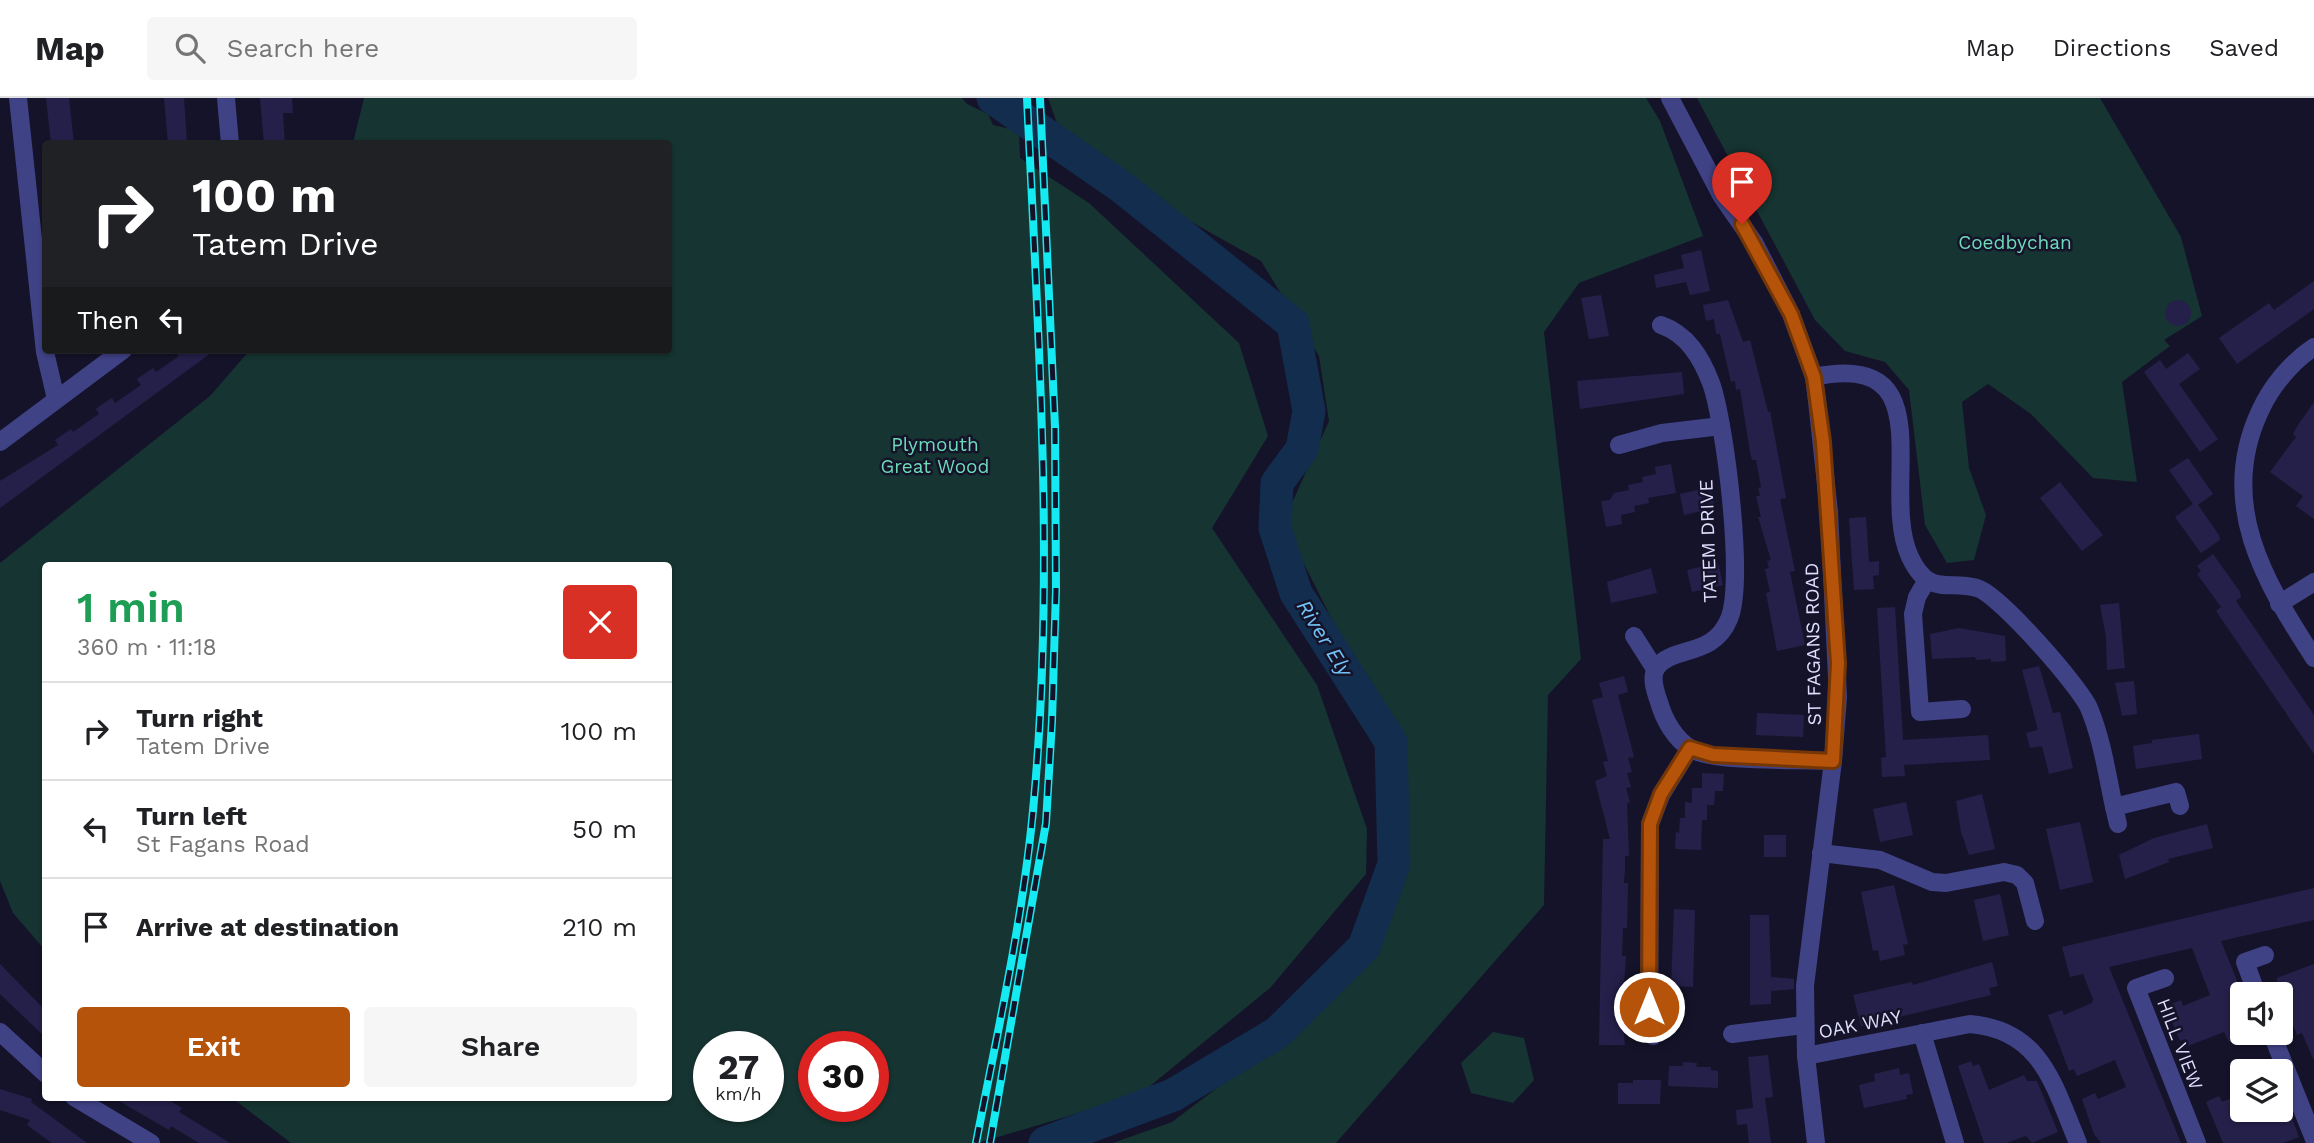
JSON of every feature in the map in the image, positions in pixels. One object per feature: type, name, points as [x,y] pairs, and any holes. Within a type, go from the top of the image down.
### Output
[{"type":"street","points":[[18,98],[42,324]]},
{"type":"street","points":[[226,98],[230,140]]},
{"type":"street","name":"ST FAGANS ROAD","points":[[1670,98],[1721,195],[1730,204],[1755,244],[1791,314],[1814,377],[1823,442],[1838,663],[1833,761],[1808,943],[1804,1025],[1816,1143]]},
{"type":"street","name":"TATEM DRIVE","points":[[1655,669],[1662,662],[1709,643],[1720,634],[1733,607],[1732,522],[1721,426],[1710,382],[1701,361],[1678,331],[1661,326]]},
{"type":"street","points":[[2314,347],[2302,355],[2264,402],[2243,457],[2241,498],[2256,552],[2279,604],[2314,658]]},
{"type":"street","points":[[45,354],[56,399]]},
{"type":"street","points":[[0,442],[117,354]]},
{"type":"street","points":[[1814,377],[1847,372],[1868,375],[1887,387],[1897,411],[1906,543],[1910,556],[1927,580],[1944,587],[1978,588],[2005,606],[2088,705],[2099,737],[2116,815],[2176,792],[2180,806]]},
{"type":"street","points":[[1619,445],[1662,433],[1721,426]]},
{"type":"street","points":[[1927,580],[1917,597],[1913,614],[1920,712],[1962,709]]},
{"type":"street","points":[[2279,604],[2314,582]]},
{"type":"street","points":[[1634,636],[1655,669],[1653,681],[1662,713],[1680,741],[1690,748],[1713,755],[1833,761]]},
{"type":"street","points":[[1653,1036],[1648,1033],[1650,824],[1661,794],[1690,748]]},
{"type":"street","points":[[1821,853],[1880,860],[1932,882],[1946,883],[2004,872],[2017,875],[2025,883],[2035,921]]},
{"type":"street","points":[[2252,982],[2245,962],[2264,955]]},
{"type":"street","name":"HILL VIEW","points":[[2165,978],[2136,988],[2197,1143]]},
{"type":"street","name":"OAK WAY","points":[[1806,1056],[1970,1024],[2008,1032],[2028,1045],[2043,1064],[2078,1143]]},
{"type":"street","points":[[1732,1034],[1804,1025]]},
{"type":"street","points":[[0,1032],[7,1051],[42,1072]]},
{"type":"street","name":"OAK WAY","points":[[1922,1033],[1955,1143]]},
{"type":"street","points":[[2276,1045],[2314,1139]]},
{"type":"street","points":[[81,1101],[151,1143]]},
{"type":"green space","name":"Plymouth Great Wood","points":[[364,98],[962,98],[967,104],[988,114],[993,125],[1019,131],[1020,158],[1089,203],[1239,343],[1268,436],[1212,528],[1317,685],[1367,829],[1366,874],[1270,988],[1139,1095],[978,1143],[291,1143],[236,1101],[672,1101],[672,562],[42,562],[42,947],[13,913],[0,881],[0,563],[210,396],[247,354],[672,354],[672,140],[354,140]]},
{"type":"green space","points":[[1048,98],[1646,98],[1660,121],[1703,236],[1579,283],[1544,332],[1581,659],[1548,695],[1544,905],[1336,1143],[1113,1143],[1172,1122],[1233,1076],[1297,1022],[1343,966],[1392,915],[1408,865],[1396,806],[1400,764],[1377,709],[1300,556],[1287,514],[1329,421],[1319,356],[1261,261],[1163,206],[1143,198],[1059,129]]},
{"type":"green space","name":"Coedbychan","points":[[1697,98],[2100,98],[2181,237],[2202,316],[2164,340],[2170,346],[2122,382],[2137,482],[2093,478],[2031,414],[1988,384],[1962,402],[1969,468],[1986,515],[1974,560],[1947,563],[1925,525],[1909,390],[1885,362],[1845,351],[1815,320]]},
{"type":"green space","points":[[1493,1032],[1524,1038],[1534,1080],[1513,1103],[1471,1093],[1461,1063]]},
{"type":"building","points":[[46,98],[69,98],[74,140],[51,140]]},
{"type":"building","points":[[164,98],[184,98],[187,140],[168,140]]},
{"type":"building","points":[[260,98],[292,98],[293,113],[283,113],[285,140],[264,140]]},
{"type":"building","points":[[1701,250],[1710,291],[1690,295],[1686,282],[1656,288],[1654,275],[1684,268],[1681,255]]},
{"type":"building","points":[[2314,281],[2314,309],[2237,364],[2219,338],[2269,303],[2274,310]]},
{"type":"building","points":[[1601,295],[1609,336],[1589,339],[1581,298]]},
{"type":"building","points":[[1728,300],[1743,342],[1750,340],[1768,412],[1770,411],[1786,498],[1780,499],[1795,571],[1790,572],[1805,645],[1777,651],[1766,593],[1770,592],[1765,569],[1769,568],[1767,561],[1771,560],[1758,517],[1761,517],[1756,496],[1760,496],[1758,488],[1761,487],[1756,460],[1752,460],[1750,452],[1740,389],[1736,390],[1735,381],[1731,382],[1720,334],[1716,334],[1714,319],[1706,321],[1703,305]]},
{"type":"building","points":[[2178,300],[2187,304],[2191,313],[2187,322],[2178,326],[2169,322],[2165,313],[2169,304]]},
{"type":"building","points":[[2188,353],[2200,369],[2179,384],[2218,439],[2200,452],[2144,372],[2160,360],[2166,369]]},
{"type":"building","points":[[178,354],[210,354],[0,508],[0,481],[58,445],[55,440],[71,429],[73,432],[99,414],[96,409],[104,403],[112,398],[115,403],[141,385],[137,379],[153,368],[156,372],[179,356]]},
{"type":"building","points":[[1682,372],[1684,394],[1580,409],[1577,381]]},
{"type":"building","points":[[2314,402],[2314,519],[2296,506],[2303,496],[2270,472],[2296,437],[2293,434]]},
{"type":"building","points":[[2188,458],[2213,494],[2198,505],[2220,540],[2201,553],[2175,517],[2193,504],[2169,470]]},
{"type":"building","points":[[1671,464],[1676,493],[1648,498],[1649,503],[1634,506],[1635,512],[1621,515],[1622,524],[1606,527],[1601,501],[1610,500],[1614,493],[1629,490],[1628,485],[1643,482],[1642,477],[1656,474],[1655,467]]},
{"type":"building","points":[[2060,482],[2103,535],[2082,551],[2040,498]]},
{"type":"building","points":[[1710,487],[1715,508],[1684,515],[1680,494]]},
{"type":"building","points":[[1866,517],[1869,562],[1879,561],[1879,575],[1873,576],[1874,589],[1854,590],[1849,518]]},
{"type":"building","points":[[2213,554],[2240,592],[2241,597],[2236,601],[2314,715],[2314,754],[2216,611],[2221,607],[2197,574],[2201,571],[2197,566]]},
{"type":"building","points":[[1718,563],[1723,585],[1692,592],[1687,570]]},
{"type":"building","points":[[1651,568],[1657,593],[1611,603],[1607,582]]},
{"type":"building","points":[[2119,603],[2125,668],[2107,670],[2106,637],[2100,605]]},
{"type":"building","points":[[1895,607],[1903,740],[1988,735],[1990,760],[1904,765],[1905,776],[1882,777],[1881,758],[1886,757],[1877,608]]},
{"type":"building","points":[[1959,628],[2005,636],[2006,661],[1991,662],[1991,659],[1976,660],[1975,657],[1932,659],[1930,634]]},
{"type":"building","points":[[2039,666],[2053,713],[2060,712],[2073,768],[2049,774],[2042,746],[2030,748],[2026,733],[2038,730],[2022,670]]},
{"type":"building","points":[[1624,676],[1628,692],[1618,695],[1634,757],[1628,758],[1632,772],[1627,773],[1631,787],[1626,788],[1630,802],[1627,803],[1629,856],[1625,856],[1624,883],[1628,883],[1627,928],[1623,928],[1622,956],[1626,956],[1622,1015],[1625,1045],[1599,1045],[1603,839],[1610,839],[1595,781],[1607,776],[1603,762],[1608,761],[1592,700],[1603,697],[1599,683]]},
{"type":"building","points":[[2134,681],[2137,714],[2122,716],[2115,683]]},
{"type":"building","points":[[1757,713],[1804,715],[1803,737],[1756,735]]},
{"type":"building","points":[[2199,734],[2202,759],[2136,769],[2133,746],[2152,743],[2152,740]]},
{"type":"building","points":[[1702,773],[1724,774],[1723,791],[1715,791],[1714,805],[1707,805],[1707,820],[1702,820],[1701,850],[1675,849],[1680,818],[1685,818],[1685,802],[1692,803],[1692,788],[1702,788]]},
{"type":"building","points":[[1982,794],[1995,849],[1969,855],[1961,832],[1956,801]]},
{"type":"building","points":[[1906,802],[1913,835],[1880,842],[1873,809]]},
{"type":"building","points":[[2080,822],[2093,882],[2060,890],[2046,829]]},
{"type":"building","points":[[2207,824],[2213,848],[2168,859],[2169,862],[2125,879],[2119,855],[2154,838]]},
{"type":"building","points":[[1764,835],[1786,835],[1786,857],[1764,857]]},
{"type":"building","points":[[1894,885],[1908,944],[1903,945],[1905,955],[1880,961],[1878,950],[1873,951],[1861,892]]},
{"type":"building","points":[[2314,888],[2314,920],[2221,941],[2238,982],[2230,982],[2230,1042],[2224,1032],[2188,1046],[2185,1039],[2180,1041],[2169,1014],[2167,1006],[2181,1000],[2183,1006],[2210,995],[2192,948],[2109,967],[2181,1143],[2101,1143],[2094,1134],[2082,1099],[2095,1093],[2098,1099],[2126,1087],[2115,1060],[2077,1076],[2074,1069],[2069,1071],[2048,1015],[2062,1010],[2064,1015],[2092,1003],[2093,999],[2083,974],[2070,977],[2062,947]]},
{"type":"building","points":[[2000,894],[2009,935],[1983,941],[1974,900]]},
{"type":"building","points":[[1674,909],[1695,910],[1693,987],[1671,986]]},
{"type":"building","points":[[1750,915],[1769,915],[1771,977],[1794,979],[1794,989],[1771,991],[1771,1004],[1750,1005]]},
{"type":"building","points":[[1992,962],[1998,986],[1989,988],[1991,995],[1861,1026],[1853,995],[1912,982],[1913,985]]},
{"type":"building","points":[[0,964],[42,1007],[42,1034],[0,994]]},
{"type":"building","points":[[2314,964],[2314,1061],[2302,1033],[2297,1035],[2293,1025],[2293,982],[2277,982],[2277,978]]},
{"type":"building","points":[[1768,1055],[1773,1097],[1765,1098],[1771,1143],[1749,1143],[1747,1124],[1737,1125],[1736,1110],[1753,1108],[1748,1057]]},
{"type":"building","points":[[1971,1061],[1973,1066],[1979,1064],[1989,1090],[2024,1075],[2027,1081],[2037,1081],[2058,1132],[2032,1143],[2026,1136],[2006,1143],[1984,1143],[1958,1066]]},
{"type":"building","points":[[1683,1062],[1697,1063],[1696,1067],[1711,1067],[1711,1070],[1718,1071],[1718,1088],[1668,1086],[1669,1066],[1683,1066]]},
{"type":"building","points":[[1899,1068],[1900,1075],[1909,1073],[1913,1094],[1906,1095],[1907,1099],[1864,1108],[1859,1085],[1875,1081],[1874,1074]]},
{"type":"building","points":[[1633,1080],[1661,1080],[1660,1104],[1618,1104],[1618,1083],[1633,1083]]},
{"type":"building","points":[[0,1089],[32,1099],[31,1102],[87,1143],[52,1143],[27,1125],[30,1120],[0,1110]]},
{"type":"building","points":[[2219,1096],[2222,1102],[2230,1099],[2230,1122],[2293,1121],[2299,1137],[2283,1143],[2223,1143],[2206,1102]]},
{"type":"building","points":[[119,1101],[171,1101],[182,1108],[179,1112],[230,1143],[199,1143],[171,1126],[169,1130]]},
{"type":"waterway","name":"River Ely","points":[[993,98],[1123,188],[1293,324],[1309,411],[1302,449],[1277,483],[1275,528],[1296,593],[1391,742],[1394,864],[1364,947],[1277,1033],[1173,1095],[1045,1143]]},
{"type":"railway","points":[[976,1143],[1024,886],[1040,712],[1044,537],[1040,361],[1027,98]]},
{"type":"railway","points":[[990,1143],[1046,823],[1052,721],[1056,590],[1055,427],[1040,98]]},
{"type":"route","points":[[1649,1007],[1650,824],[1661,794],[1690,748],[1713,755],[1833,761],[1838,663],[1829,512],[1814,377],[1791,314],[1742,224]]}]
